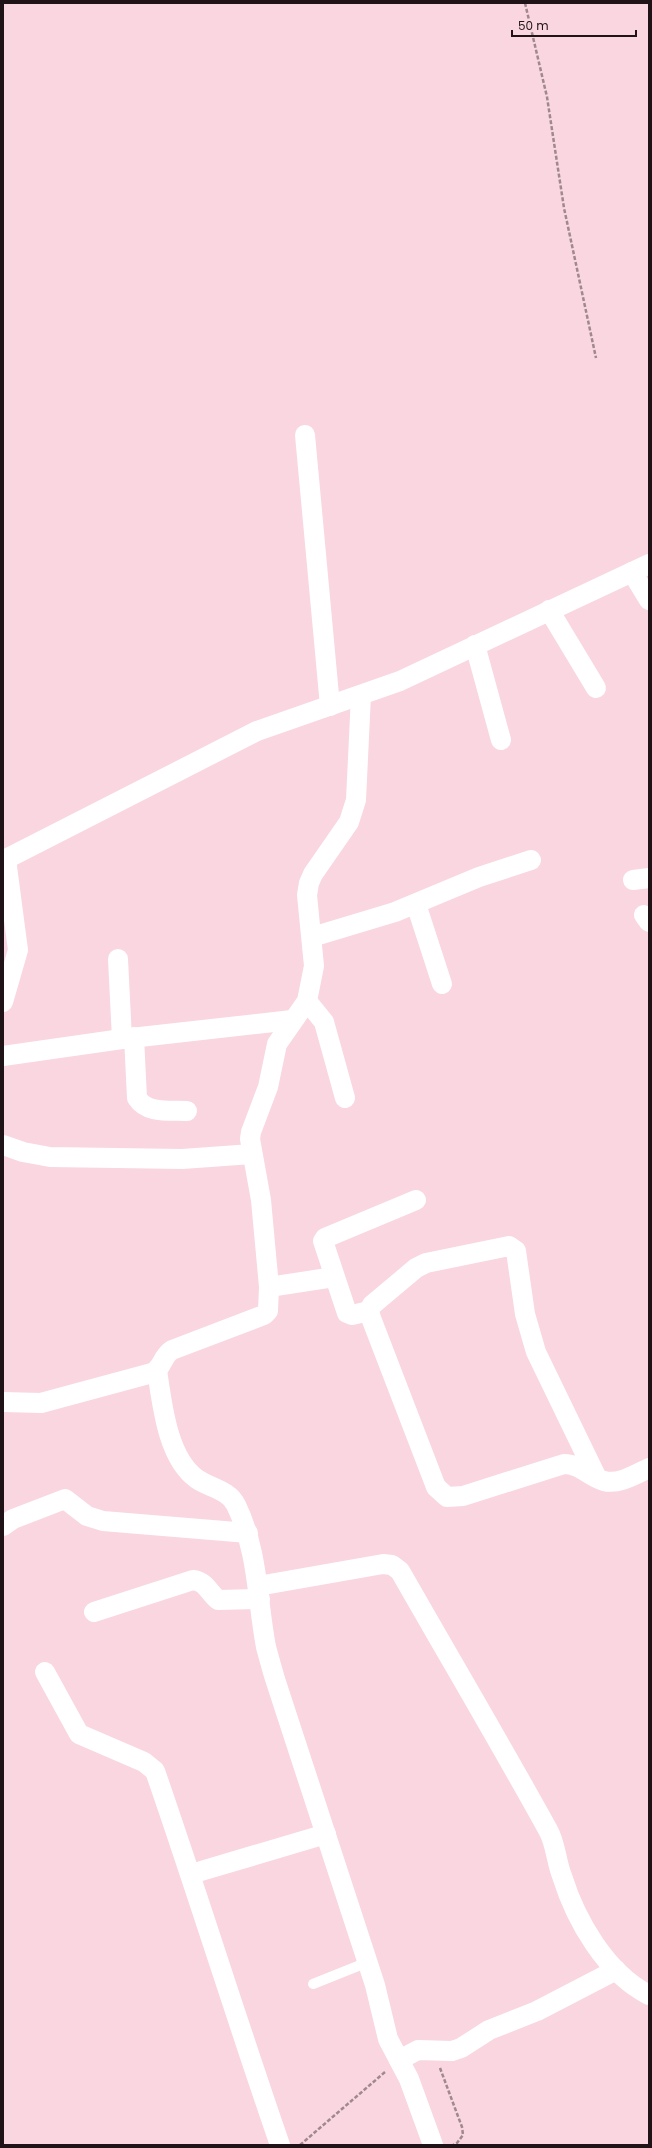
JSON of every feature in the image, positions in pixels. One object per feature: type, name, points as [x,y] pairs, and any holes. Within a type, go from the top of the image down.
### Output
[{"type":"street","points":[[305,435],[330,706]]},
{"type":"street","points":[[3,1002],[18,950],[5,859],[257,732],[280,722],[400,681],[641,568],[649,600]]},
{"type":"street","points":[[550,610],[596,688]]},
{"type":"street","points":[[475,645],[501,740]]},
{"type":"street","points":[[361,694],[356,800],[349,822],[313,874],[309,883],[307,895],[314,966],[307,1001],[283,1032],[273,1054],[268,1087],[251,1132],[252,1154],[261,1200],[269,1287],[268,1311],[264,1315],[172,1350],[164,1357],[158,1370],[169,1437],[187,1470],[198,1479],[232,1498],[248,1533],[259,1592],[266,1647],[275,1680],[368,1962],[385,2028],[409,2079],[433,2145]]},
{"type":"street","points":[[312,937],[416,904],[479,877],[531,860]]},
{"type":"street","points":[[416,904],[442,984]]},
{"type":"street","points":[[118,959],[137,1098],[141,1106],[148,1109],[187,1111]]},
{"type":"street","points":[[307,1001],[324,1022],[345,1098]]},
{"type":"street","points":[[3,1056],[128,1038],[292,1020]]},
{"type":"street","points":[[3,1145],[23,1152],[50,1157],[182,1159],[252,1154]]},
{"type":"street","points":[[370,1311],[349,1315],[323,1244],[325,1238],[416,1200]]},
{"type":"street","points":[[596,1478],[536,1352],[530,1334],[516,1251],[513,1248],[509,1246],[421,1265],[372,1305],[370,1311],[436,1487],[441,1494],[447,1498],[463,1496],[564,1464],[573,1464],[596,1478],[604,1482],[623,1480],[649,1468]]},
{"type":"street","points":[[269,1287],[334,1277]]},
{"type":"street","points":[[3,1402],[41,1403],[158,1370]]},
{"type":"street","points":[[3,1526],[13,1520],[65,1499],[87,1516],[103,1521],[248,1533]]},
{"type":"street","points":[[94,1612],[193,1580],[201,1581],[218,1600],[383,1564],[392,1565],[400,1570],[551,1836],[567,1894],[579,1918],[616,1970],[633,1986],[649,1995]]},
{"type":"street","points":[[45,1672],[79,1734],[144,1762],[155,1771],[191,1874],[239,2026],[280,2145]]},
{"type":"street","points":[[191,1874],[326,1834]]},
{"type":"street","points":[[399,2060],[418,2050],[434,2052],[461,2048],[489,2030],[537,2011],[616,1970]]},
{"type":"lane","points":[[313,1984],[368,1962]]},
{"type":"path","points":[[525,3],[547,97],[564,208],[596,358]]},
{"type":"path","points":[[434,2052],[462,2127],[463,2135],[453,2145]]},
{"type":"path","points":[[300,2145],[360,2096],[399,2060]]}]
